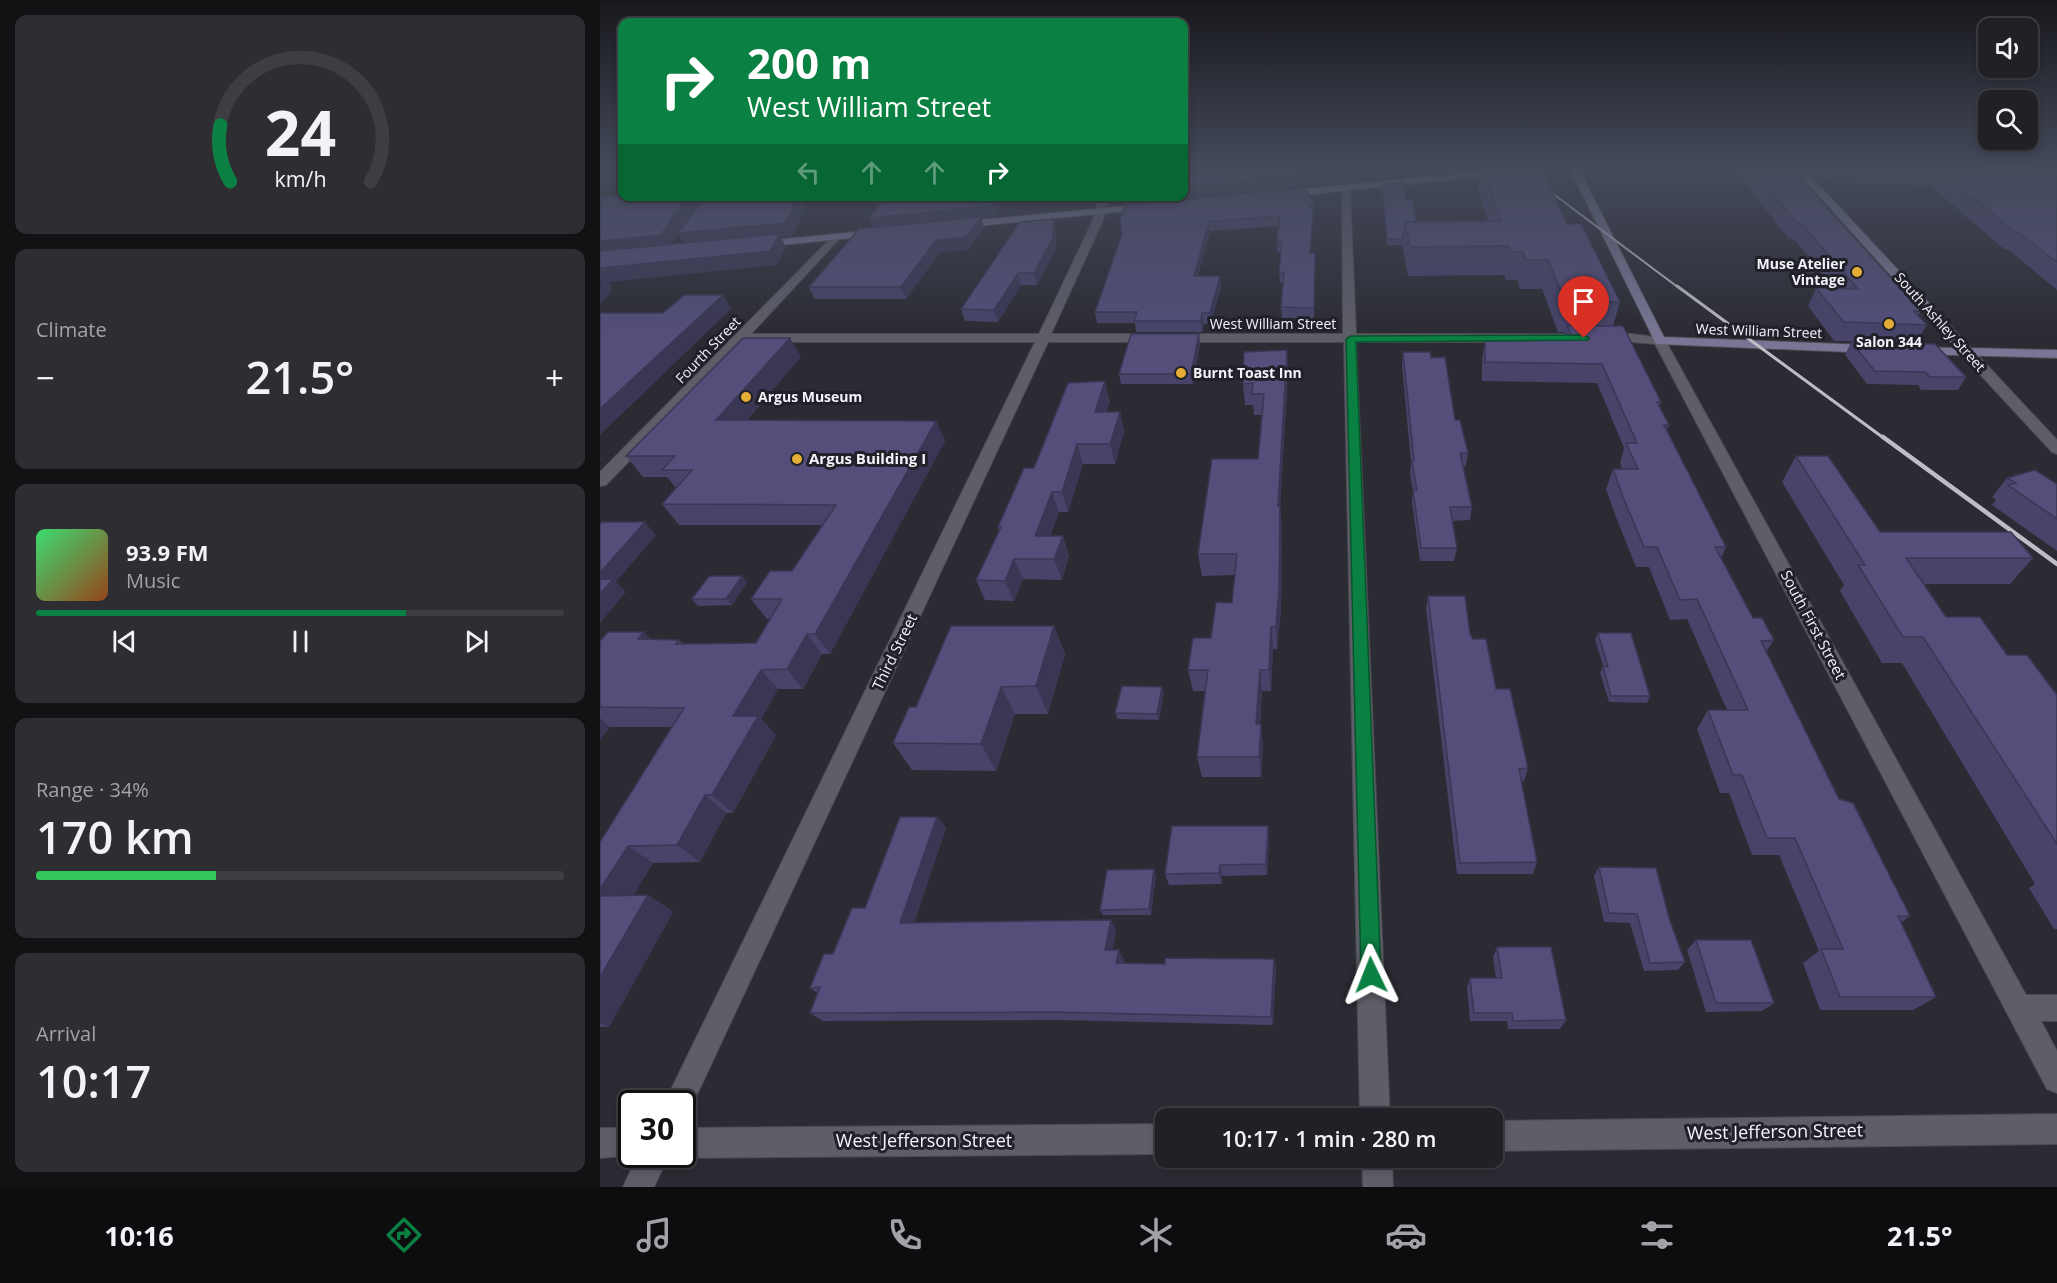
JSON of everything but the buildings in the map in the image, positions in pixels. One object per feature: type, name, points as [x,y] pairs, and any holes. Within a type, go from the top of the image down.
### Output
[{"type":"street","points":[[951,226],[962,224]]},
{"type":"street","name":"Third Street","points":[[685,1090],[1044,339],[1096,224]]},
{"type":"street","points":[[1346,224],[1375,1108]]},
{"type":"street","name":"South First Street","points":[[1602,224],[1660,340],[2057,1079]]},
{"type":"street","name":"South Ashley Street","points":[[1850,224],[2057,448]]},
{"type":"street","points":[[745,246],[893,231]]},
{"type":"street","name":"Fourth Street","points":[[600,480],[741,338],[835,237]]},
{"type":"street","name":"West William Street","points":[[741,338],[1630,338],[1888,350]]},
{"type":"street","points":[[1908,350],[2057,354]]},
{"type":"street","points":[[2019,1008],[2057,1008]]},
{"type":"street","name":"West Jefferson Street","points":[[1503,1136],[2057,1129]]},
{"type":"street","name":"West Jefferson Street","points":[[696,1143],[1155,1139]]},
{"type":"street","points":[[600,1143],[618,1143]]},
{"type":"street","points":[[638,1187],[648,1168]]},
{"type":"street","points":[[1377,1168],[1378,1187]]},
{"type":"railway","points":[[1594,224],[1679,288]]},
{"type":"railway","points":[[1677,286],[1885,439]]},
{"type":"railway","points":[[1883,437],[2057,564]]},
{"type":"place","name":"Muse Atelier Vintage","points":[[1857,272]]},
{"type":"place","name":"Salon 344","points":[[1889,324]]},
{"type":"place","name":"Burnt Toast Inn","points":[[1181,373]]},
{"type":"place","name":"Argus Museum","points":[[746,397]]},
{"type":"place","name":"Argus Building I","points":[[797,459]]},
{"type":"route","points":[[1371,975],[1351,339],[1584,338]]}]
